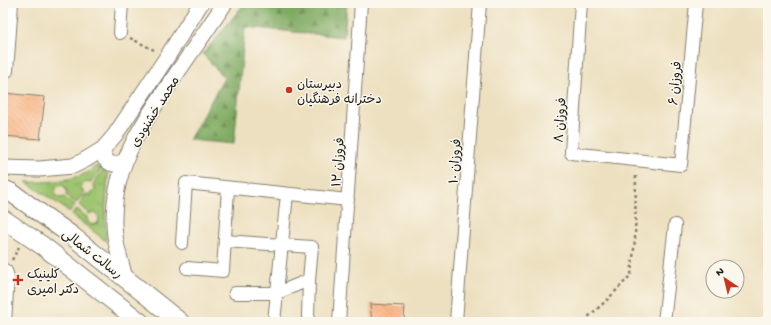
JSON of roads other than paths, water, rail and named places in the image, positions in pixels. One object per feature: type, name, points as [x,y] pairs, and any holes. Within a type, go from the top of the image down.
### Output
[{"type":"main road","name":"رسالت شمالی","points":[[3,189],[12,193],[71,235],[180,322]]},
{"type":"main road","name":"رسالت شمالی","points":[[3,219],[140,322]]},
{"type":"street","points":[[8,71],[12,3]]},
{"type":"street","points":[[120,33],[122,3]]},
{"type":"street","name":"محمد خشنودی","points":[[3,168],[39,169],[73,166],[103,149],[115,135],[201,3]]},
{"type":"street","name":"محمد خشنودی","points":[[125,278],[116,240],[114,218],[116,195],[124,161],[133,140],[157,102],[225,3]]},
{"type":"street","name":"فروزان ۱۲","points":[[340,322],[361,3]]},
{"type":"street","name":"فروزان ۱۰","points":[[456,322],[480,3]]},
{"type":"street","name":"فروزان ۸","points":[[581,3],[571,153],[681,166]]},
{"type":"street","name":"فروزان ۶","points":[[681,166],[696,3]]},
{"type":"street","points":[[103,149],[105,159],[113,165],[124,161]]},
{"type":"street","points":[[182,243],[186,183],[348,200]]},
{"type":"street","points":[[187,268],[223,271],[228,188]]},
{"type":"street","points":[[274,322],[287,194]]},
{"type":"street","points":[[664,322],[675,225]]},
{"type":"street","points":[[225,241],[282,244],[312,248],[308,317]]},
{"type":"street","points":[[4,270],[8,277],[5,322]]},
{"type":"street","points":[[235,293],[277,294],[309,280]]},
{"type":"place","name":"دبیرستان دخترانه فرهنگیان","points":[[289,90]]},
{"type":"place","name":"کلینیک دکتر امیری","points":[[18,280]]}]
